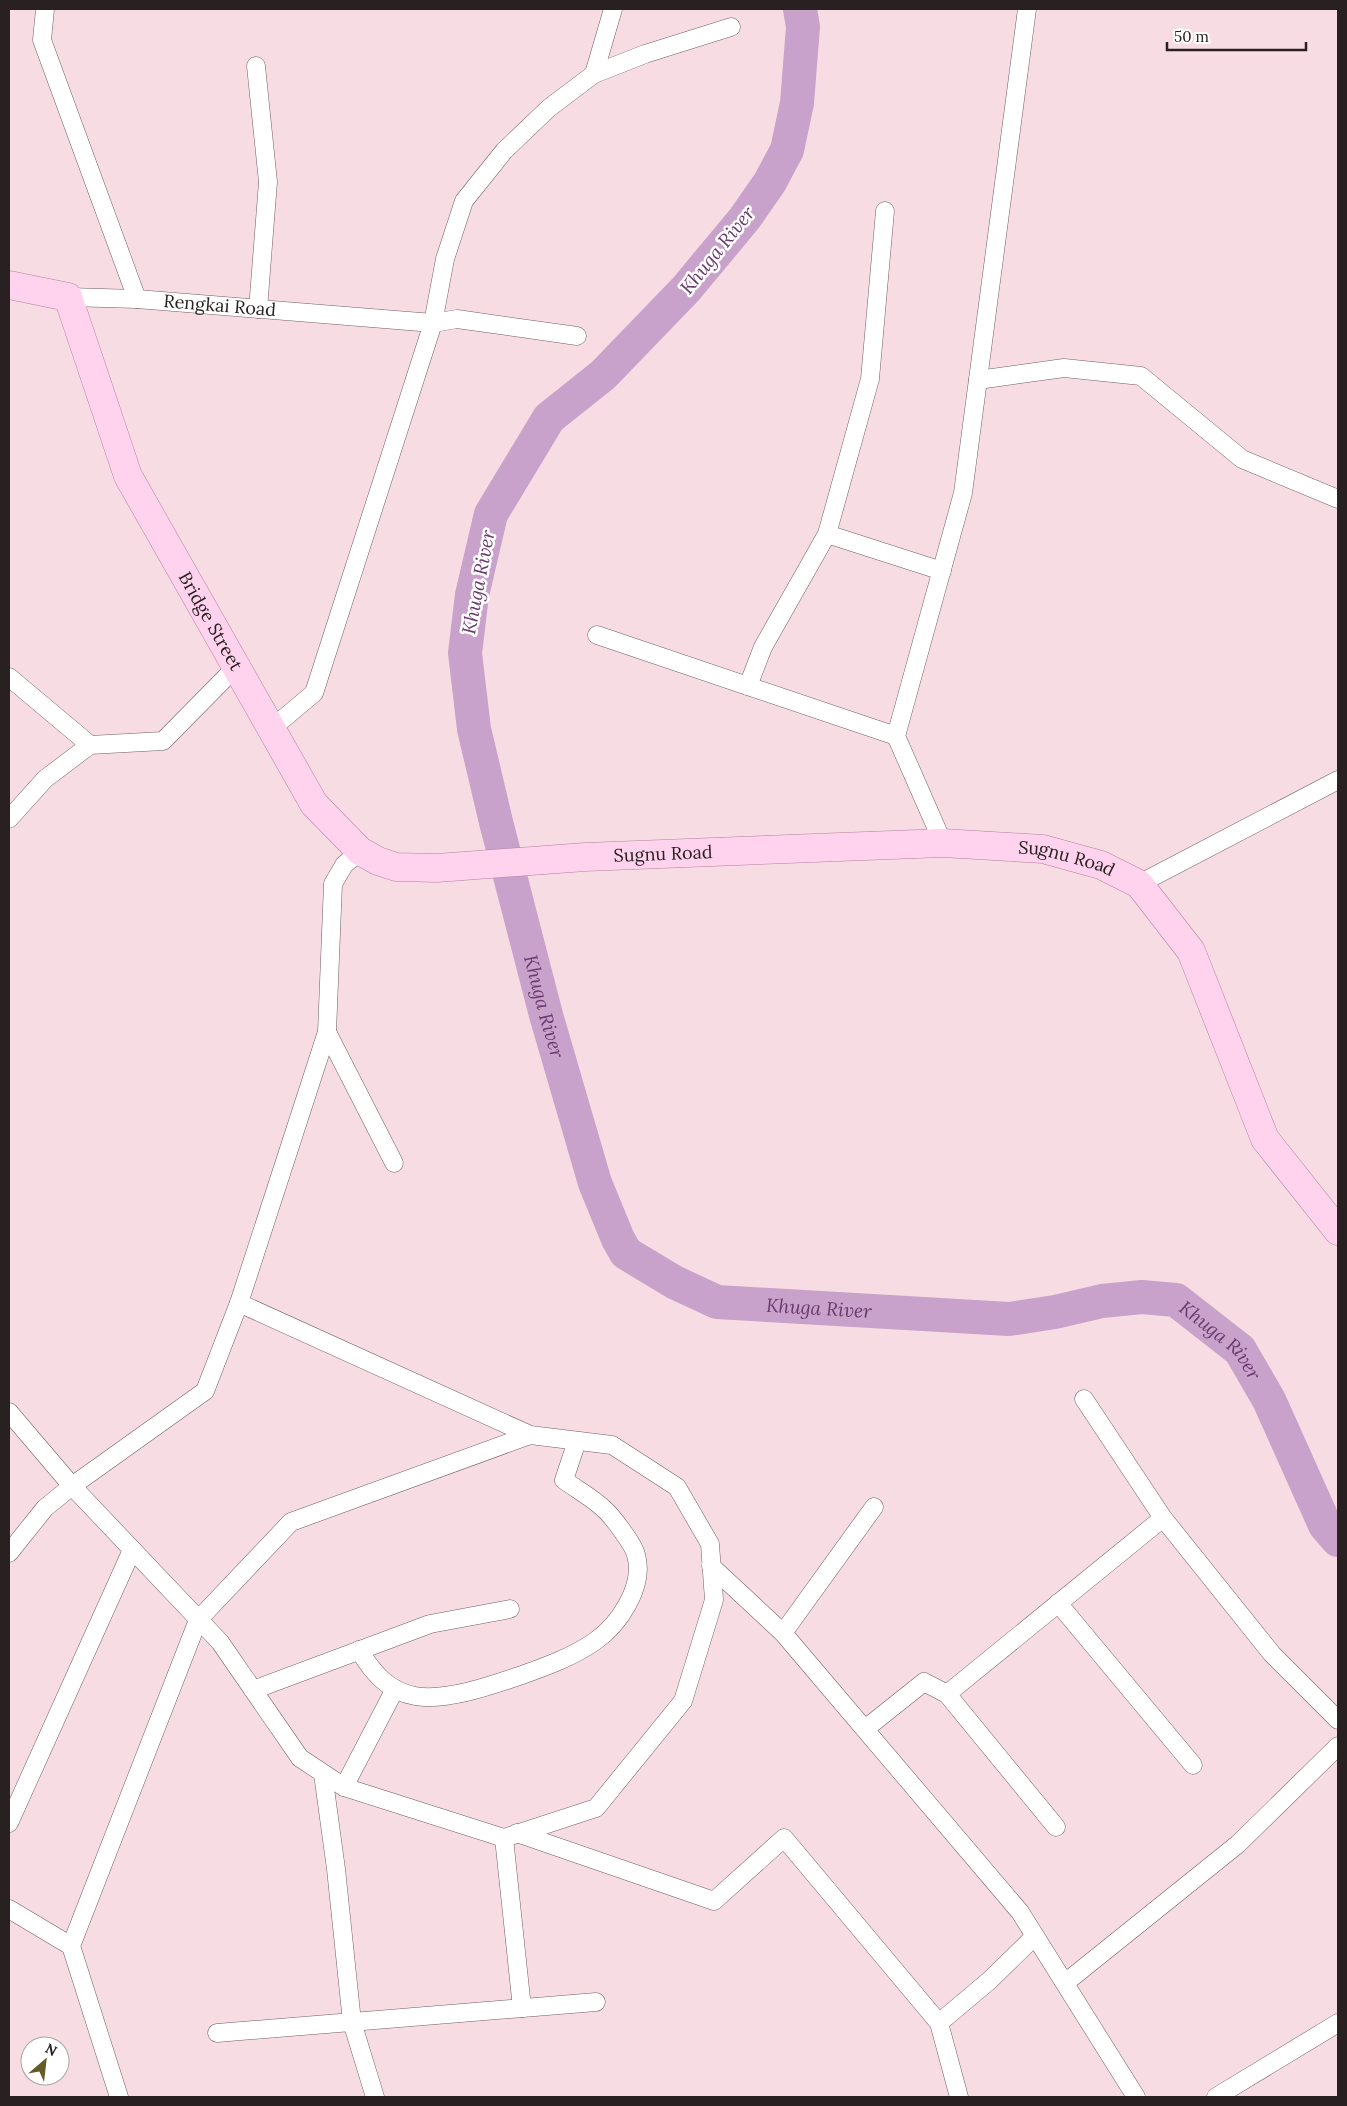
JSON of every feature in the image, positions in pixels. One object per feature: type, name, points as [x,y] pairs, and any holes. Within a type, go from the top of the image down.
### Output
[{"type":"main road","name":"Rengkai Road","points":[[9,285],[68,297]]},
{"type":"main road","name":"Bridge Street","points":[[68,297],[128,476],[314,804],[360,851],[378,861],[396,867],[437,868]]},
{"type":"main road","name":"Sugnu Road","points":[[437,868],[585,857],[943,843],[1043,849],[1101,865],[1139,884],[1191,951],[1265,1140],[1338,1231]]},
{"type":"street","points":[[45,9],[42,40],[137,299]]},
{"type":"street","points":[[594,74],[613,9]]},
{"type":"street","points":[[943,843],[896,736],[963,493],[1027,9]]},
{"type":"street","points":[[271,729],[314,694],[433,323],[445,259],[464,201],[504,152],[549,108],[594,74],[645,54],[731,26]]},
{"type":"street","points":[[256,66],[268,182],[258,309]]},
{"type":"street","points":[[748,686],[763,647],[827,534],[870,379],[885,211]]},
{"type":"street","name":"Rengkai Road","points":[[68,297],[137,299],[433,323],[457,318],[577,336]]},
{"type":"street","points":[[978,380],[1064,368],[1141,376],[1242,459],[1338,499]]},
{"type":"street","points":[[827,534],[942,571]]},
{"type":"street","points":[[597,635],[896,736]]},
{"type":"street","points":[[9,819],[45,779],[90,745],[163,741],[236,667]]},
{"type":"street","points":[[9,678],[90,745]]},
{"type":"street","points":[[1139,884],[1338,780]]},
{"type":"street","points":[[9,1553],[45,1508],[72,1486],[205,1391],[240,1304],[327,1032],[333,884],[344,865],[360,851]]},
{"type":"street","points":[[327,1032],[394,1163]]},
{"type":"street","points":[[240,1304],[530,1435],[612,1446],[677,1487],[710,1544],[714,1600],[683,1702],[596,1808],[511,1835]]},
{"type":"street","points":[[1084,1399],[1163,1518],[1272,1654],[1338,1720]]},
{"type":"street","points":[[9,1412],[72,1486],[220,1642],[300,1758],[344,1787],[511,1835],[714,1901],[784,1838],[939,2023],[959,2097]]},
{"type":"street","points":[[119,2097],[71,1946],[198,1620],[291,1522],[530,1435]]},
{"type":"street","points":[[359,1650],[373,1673],[395,1689],[415,1696],[434,1698],[500,1683],[565,1659],[595,1642],[616,1622],[629,1601],[638,1572],[636,1554],[604,1508],[564,1480],[577,1441]]},
{"type":"street","points":[[784,1633],[874,1507]]},
{"type":"street","points":[[947,1694],[1163,1518]]},
{"type":"street","points":[[9,1823],[132,1550]]},
{"type":"street","points":[[712,1566],[784,1633],[1020,1912],[1136,2097]]},
{"type":"street","points":[[1058,1603],[1193,1765]]},
{"type":"street","points":[[252,1690],[430,1624],[510,1609]]},
{"type":"street","points":[[865,1728],[924,1682],[947,1694],[1056,1827]]},
{"type":"street","points":[[344,1787],[395,1689]]},
{"type":"street","points":[[1065,1983],[1238,1844],[1338,1746]]},
{"type":"street","points":[[323,1774],[336,1869],[352,2022],[375,2097]]},
{"type":"street","points":[[511,1835],[522,2008]]},
{"type":"street","points":[[9,1909],[71,1946]]},
{"type":"street","points":[[939,2023],[990,1980],[1035,1936]]},
{"type":"street","points":[[217,2033],[596,2002]]},
{"type":"street","points":[[1216,2097],[1338,2023]]},
{"type":"waterway","name":"Khuga River","points":[[800,9],[803,27],[797,103],[787,150],[770,182],[745,218],[686,289],[603,375],[549,418],[491,514],[472,595],[465,653],[474,729],[546,1015],[595,1183],[618,1239],[626,1253],[674,1282],[717,1302],[1009,1319],[1055,1312],[1102,1301],[1142,1297],[1176,1300],[1240,1350],[1269,1400],[1325,1525],[1338,1540]]}]
